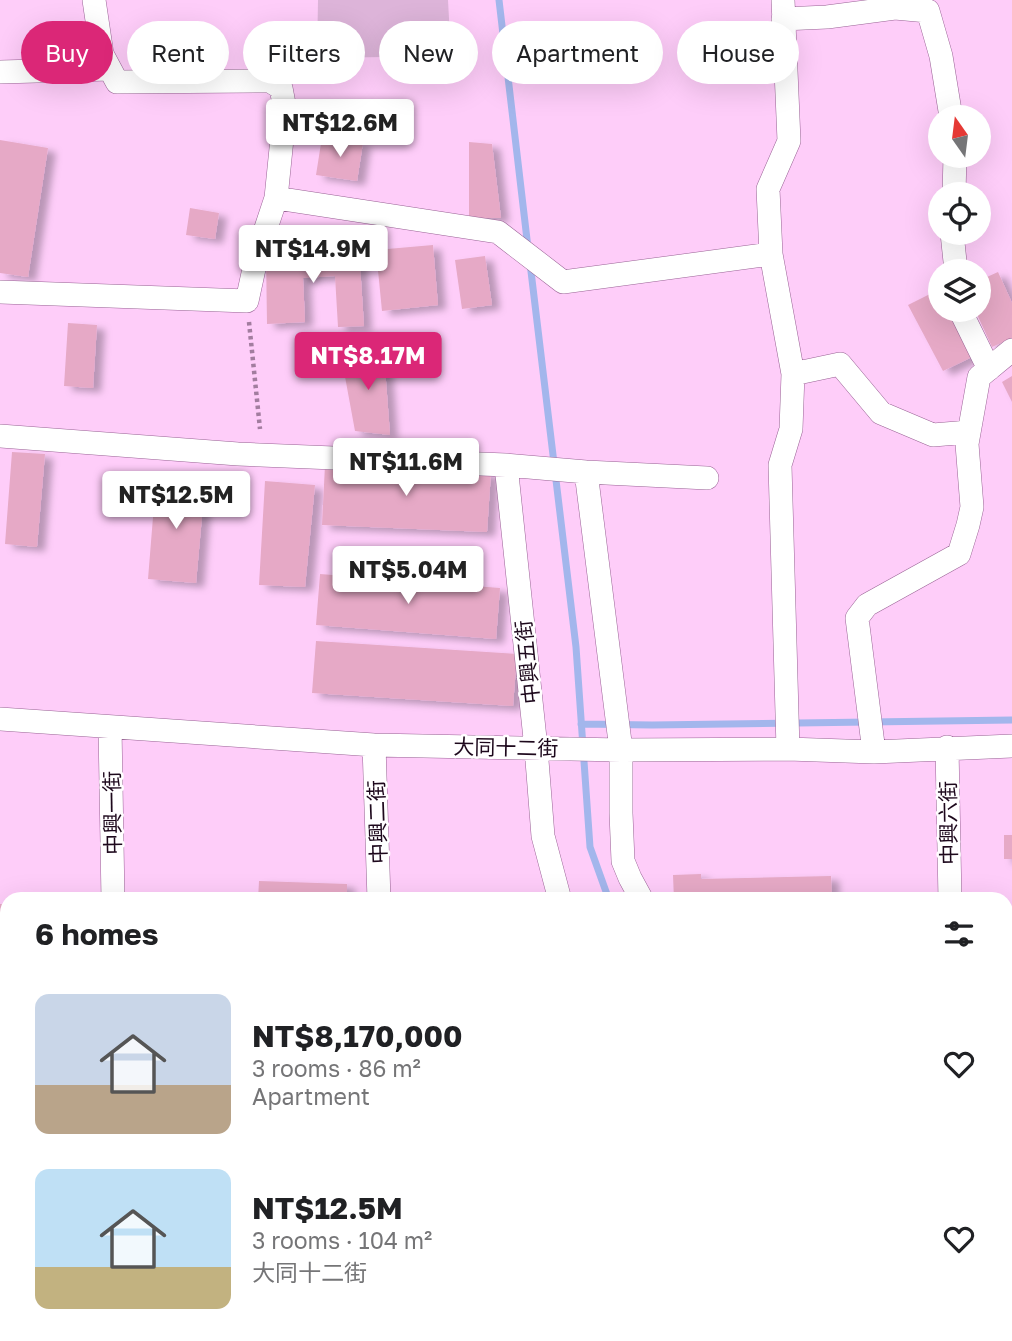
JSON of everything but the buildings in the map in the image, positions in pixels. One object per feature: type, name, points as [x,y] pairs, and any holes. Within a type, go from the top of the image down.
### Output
[{"type":"street","points":[[94,0],[98,21]]},
{"type":"street","points":[[788,749],[780,465],[791,429],[793,374],[771,254],[768,189],[789,141],[783,10],[827,17],[895,8],[928,11],[941,56],[949,105]]},
{"type":"street","points":[[0,72],[21,71]]},
{"type":"street","points":[[0,292],[247,301],[257,255],[276,198],[285,109],[281,88],[270,81],[117,82],[113,75]]},
{"type":"street","points":[[276,198],[498,232],[563,282],[771,254]]},
{"type":"street","points":[[966,322],[989,369]]},
{"type":"street","points":[[874,751],[857,618],[867,605],[959,554],[971,507],[967,444],[979,377],[1012,350]]},
{"type":"street","points":[[793,374],[840,364],[881,413],[933,435],[969,432]]},
{"type":"street","points":[[0,436],[238,454],[708,478]]},
{"type":"street","name":"中興五街","points":[[513,466],[542,836],[558,892]]},
{"type":"street","points":[[577,471],[620,750],[623,861],[638,892]]},
{"type":"street","name":"大同十二街","points":[[0,719],[374,745],[874,751],[1012,746]]},
{"type":"street","name":"中興一街","points":[[110,727],[113,892]]},
{"type":"street","name":"中興二街","points":[[374,745],[379,892]]},
{"type":"street","name":"中興六街","points":[[947,747],[950,892]]},
{"type":"path","points":[[247,301],[260,429]]},
{"type":"shaded area","points":[[318,0],[448,0],[449,21],[379,21],[379,57],[365,57],[365,21],[318,21]]},
{"type":"waterway","points":[[499,0],[528,248]]},
{"type":"waterway","points":[[530,263],[576,647],[590,847],[606,892]]},
{"type":"waterway","points":[[581,724],[1012,720]]}]
